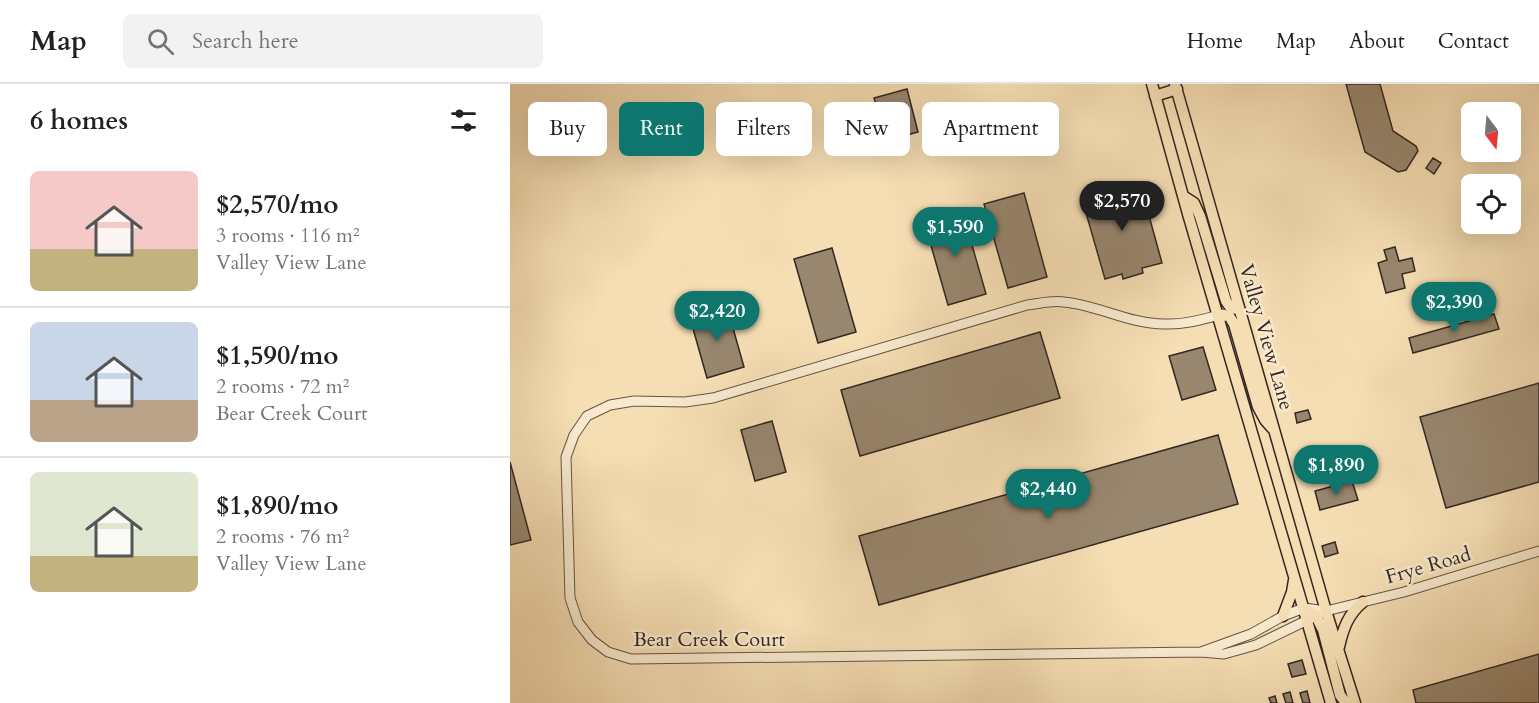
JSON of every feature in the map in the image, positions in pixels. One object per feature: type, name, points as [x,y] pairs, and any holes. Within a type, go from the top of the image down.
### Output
[{"type":"main road","name":"Valley View Lane","points":[[1152,84],[1304,608],[1316,616],[1338,651],[1355,703]]},
{"type":"main road","name":"Valley View Lane","points":[[1176,87],[1275,430],[1316,616],[1331,703]]},
{"type":"main road","points":[[1155,96],[1176,87]]},
{"type":"main road","points":[[1183,196],[1194,203],[1200,216],[1226,301],[1230,307],[1240,309]]},
{"type":"main road","points":[[1218,315],[1229,316],[1234,324],[1258,407],[1265,420],[1275,430]]},
{"type":"main road","points":[[1283,616],[1292,592],[1294,577]]},
{"type":"main road","points":[[1338,651],[1342,632],[1349,616],[1363,602]]},
{"type":"main road","points":[[1316,616],[1323,630],[1340,695],[1346,703]]},
{"type":"street","name":"Bear Creek Court","points":[[1240,309],[1191,322],[1163,324],[1131,320],[1062,301],[1027,305],[713,398],[685,402],[634,401],[610,405],[587,416],[574,435],[566,457],[570,598],[578,622],[592,640],[609,652],[631,659],[1201,652],[1224,654],[1256,645],[1316,616]]},
{"type":"street","name":"Frye Road","points":[[1316,616],[1539,551]]},
{"type":"street","name":"Bear Creek Court","points":[[1201,652],[1251,634],[1283,616],[1304,608],[1316,616]]},
{"type":"building","points":[[1346,84],[1380,84],[1393,131],[1416,146],[1418,151],[1406,170],[1398,172],[1365,152]]},
{"type":"building","points":[[907,89],[918,132],[910,134],[910,102],[875,102],[874,98]]},
{"type":"building","points":[[1433,158],[1441,163],[1434,174],[1426,168]]},
{"type":"building","points":[[1140,183],[1162,263],[1142,268],[1143,273],[1123,279],[1122,274],[1105,279],[1082,199]]},
{"type":"building","points":[[1024,193],[1047,277],[1008,288],[984,204]]},
{"type":"building","points":[[962,210],[986,294],[948,305],[924,221]]},
{"type":"building","points":[[1395,247],[1399,261],[1412,258],[1415,271],[1402,274],[1405,288],[1386,293],[1378,263],[1387,260],[1384,250]]},
{"type":"building","points":[[832,248],[856,332],[818,343],[794,259]]},
{"type":"building","points":[[727,307],[744,367],[707,378],[690,318]]},
{"type":"building","points":[[1494,314],[1499,329],[1413,353],[1409,338]]},
{"type":"building","points":[[1040,332],[1060,398],[860,456],[841,390]]},
{"type":"building","points":[[1203,347],[1216,390],[1182,400],[1169,356]]},
{"type":"building","points":[[1539,383],[1539,482],[1446,508],[1420,417]]},
{"type":"building","points":[[1308,410],[1311,419],[1297,423],[1295,413]]},
{"type":"building","points":[[772,421],[786,472],[755,481],[741,430]]},
{"type":"building","points":[[1218,435],[1238,504],[879,605],[859,536]]},
{"type":"building","points":[[510,462],[531,540],[510,545]]},
{"type":"building","points":[[1352,481],[1358,500],[1320,510],[1315,491]]},
{"type":"building","points":[[1335,542],[1338,553],[1325,557],[1322,546]]},
{"type":"building","points":[[1539,654],[1539,703],[1416,703],[1413,690]]},
{"type":"building","points":[[1302,660],[1306,674],[1292,677],[1288,664]]},
{"type":"building","points":[[1307,691],[1310,703],[1303,703],[1300,693]]},
{"type":"building","points":[[1290,692],[1293,703],[1286,703],[1283,694]]},
{"type":"building","points":[[1275,696],[1277,703],[1271,703],[1269,698]]}]
